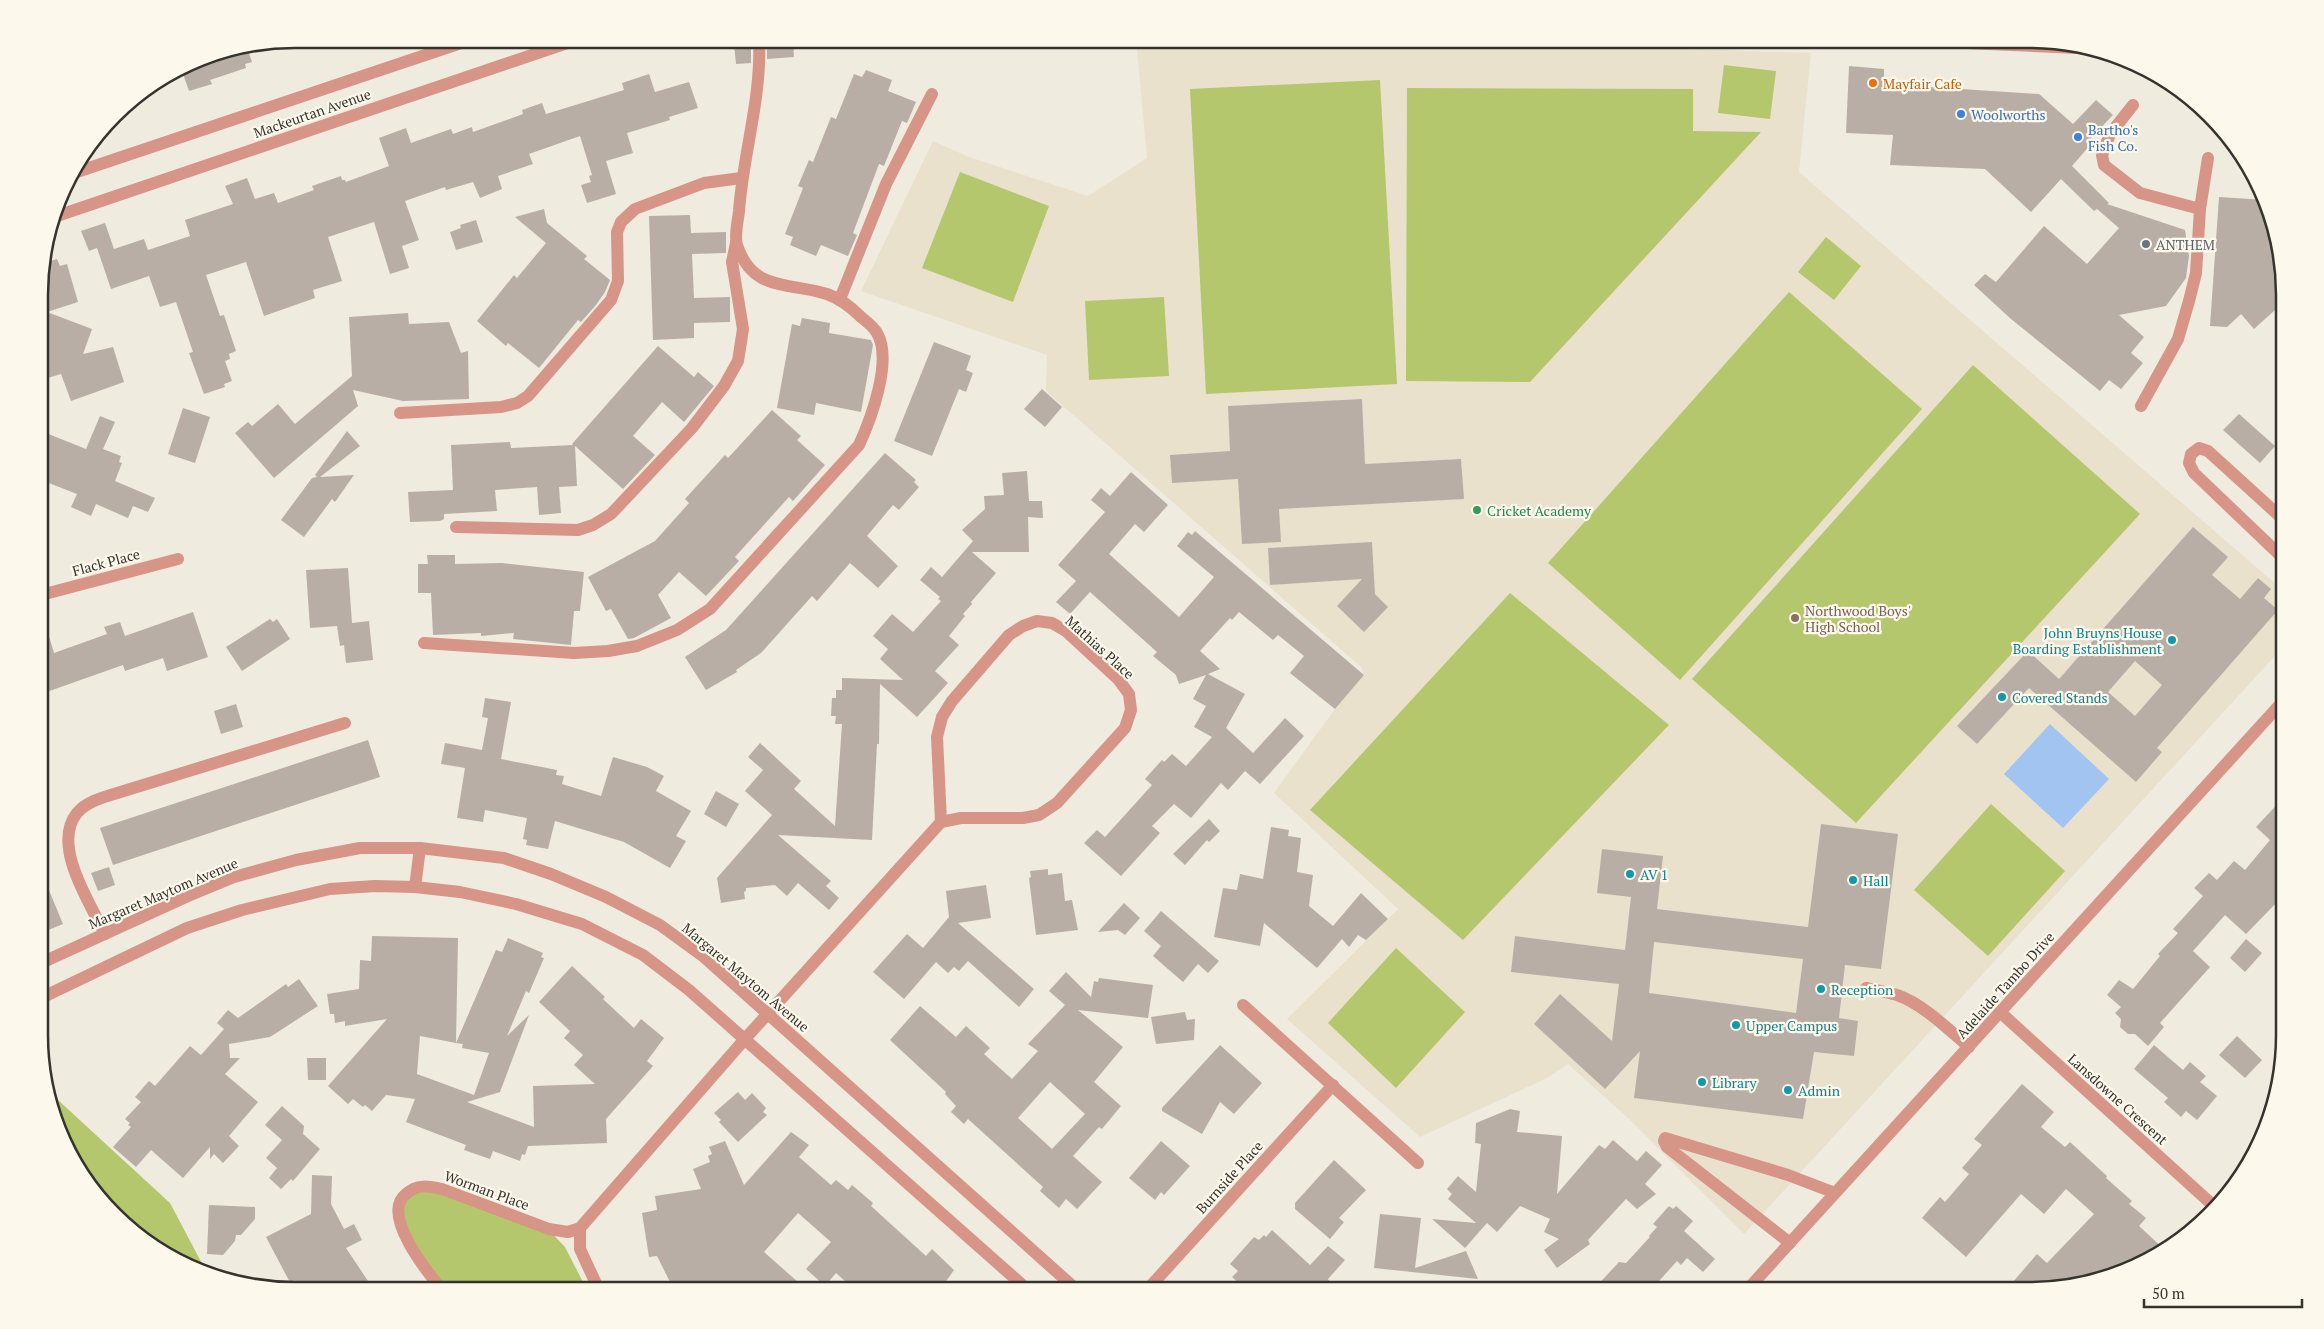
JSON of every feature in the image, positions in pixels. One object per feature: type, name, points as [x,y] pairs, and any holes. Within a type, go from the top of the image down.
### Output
[{"type":"street","name":"Mackeurtan Avenue","points":[[81,171],[447,48]]},
{"type":"street","name":"Mackeurtan Avenue","points":[[61,215],[552,48]]},
{"type":"street","points":[[456,527],[553,531],[578,530],[593,525],[611,514],[692,428],[724,386],[738,361],[743,329],[732,262],[736,243],[741,178],[754,109],[759,48]]},
{"type":"street","points":[[840,299],[886,184],[932,94]]},
{"type":"street","points":[[2133,105],[2110,134],[2102,155],[2104,165],[2140,193],[2200,209]]},
{"type":"street","points":[[2141,406],[2178,339],[2196,273],[2200,209],[2208,158]]},
{"type":"street","points":[[400,413],[493,407],[518,403],[544,379],[611,300],[618,281],[618,232],[627,215],[641,206],[704,183],[741,178]]},
{"type":"street","points":[[424,643],[574,653],[608,651],[637,646],[677,630],[710,609],[859,445],[869,423],[882,370],[882,346],[877,332],[840,299],[825,294],[779,285],[760,278],[744,262],[736,243]]},
{"type":"street","points":[[2276,513],[2208,451],[2199,448],[2191,454],[2189,463],[2194,473],[2276,551]]},
{"type":"street","name":"Flack Place","points":[[48,592],[178,559]]},
{"type":"street","name":"Mathias Place","points":[[1037,621],[1052,623],[1066,632],[1118,679],[1129,694],[1131,710],[1125,728],[1112,745],[1057,803],[1039,815],[1023,818],[961,818],[941,822],[937,737],[942,717],[952,701],[1010,636],[1023,626],[1037,621]]},
{"type":"street","name":"Adelaide Tambo Drive","points":[[1754,1282],[2276,709]]},
{"type":"street","points":[[105,934],[84,893],[71,860],[67,831],[77,813],[90,803],[226,758],[345,723]]},
{"type":"street","points":[[595,1282],[580,1249],[580,1228],[768,1013],[941,822]]},
{"type":"street","name":"Margaret Maytom Avenue","points":[[48,960],[234,878],[296,860],[360,848],[420,848],[504,858],[551,874],[606,897],[660,924],[704,957],[1068,1282]]},
{"type":"street","points":[[415,887],[420,848]]},
{"type":"street","points":[[48,995],[187,928],[242,910],[330,889],[415,887],[460,892],[582,924],[642,955],[689,990],[1019,1282]]},
{"type":"street","points":[[1866,988],[1891,993],[1905,999],[1939,1022],[1969,1047]]},
{"type":"street","points":[[1243,1004],[1418,1163]]},
{"type":"street","name":"Lansdowne Crescent","points":[[2000,1012],[2210,1203]]},
{"type":"street","name":"Burnside Place","points":[[1154,1282],[1333,1085]]},
{"type":"street","points":[[1790,1243],[1667,1147],[1665,1138],[1788,1175],[1835,1193]]},
{"type":"street","name":"Worman Place","points":[[436,1282],[406,1239],[399,1221],[397,1209],[403,1195],[416,1187],[429,1186],[442,1189],[549,1229],[568,1232],[580,1228]]},
{"type":"shaded area","name":"Northwood Boys' High School","points":[[1137,48],[1665,48],[1811,53],[1799,172],[2276,584],[2276,655],[1744,1234],[1628,1118],[1568,1064],[1547,1078],[1420,1137],[1287,1019],[1398,909],[1274,793],[1335,709],[1364,675],[1361,667],[1046,391],[1047,355],[861,291],[933,141],[969,157],[1088,196],[1147,158]]},
{"type":"green space","points":[[1724,65],[1776,71],[1770,119],[1718,113]]},
{"type":"green space","points":[[1380,80],[1397,384],[1206,394],[1190,89]]},
{"type":"green space","points":[[1407,88],[1693,89],[1693,131],[1761,132],[1530,382],[1406,381]]},
{"type":"green space","points":[[960,172],[1049,206],[1013,302],[922,268]]},
{"type":"green space","points":[[1826,237],[1861,266],[1834,300],[1798,272]]},
{"type":"green space","points":[[1789,292],[1922,409],[1680,680],[1548,563]]},
{"type":"green space","points":[[1164,297],[1169,376],[1089,380],[1085,301]]},
{"type":"green space","points":[[1973,365],[2140,514],[1856,823],[1692,679]]},
{"type":"green space","points":[[1510,593],[1669,725],[1463,940],[1310,810]]},
{"type":"green space","points":[[1991,804],[2065,871],[1988,956],[1914,890]]},
{"type":"green space","points":[[1396,948],[1465,1012],[1396,1088],[1328,1023]]},
{"type":"green space","points":[[56,1098],[170,1203],[202,1264],[157,1240],[132,1220],[109,1197],[89,1172],[73,1144]]},
{"type":"green space","points":[[425,1187],[545,1226],[565,1247],[583,1282],[442,1282],[399,1224],[408,1192]]},
{"type":"water","points":[[2050,724],[2109,779],[2063,828],[2004,774]]},
{"type":"building","points":[[734,48],[751,48],[751,63],[736,64]]},
{"type":"building","points":[[767,48],[794,48],[794,57],[767,59]]},
{"type":"building","points":[[248,52],[252,62],[245,64],[246,68],[210,80],[212,84],[189,91],[183,74],[200,66]]},
{"type":"building","points":[[1849,66],[1884,69],[1884,84],[2039,94],[2073,124],[2096,100],[2113,115],[2090,139],[2092,143],[2072,166],[2109,203],[2107,204],[2185,230],[2189,256],[2186,278],[2166,306],[2119,315],[2144,337],[2131,353],[2143,363],[2121,389],[2109,380],[2100,391],[2011,319],[1974,285],[1985,274],[1996,282],[2044,226],[2087,264],[2119,228],[2097,209],[2094,211],[2061,179],[2031,212],[1985,169],[1890,165],[1893,135],[1846,133]]},
{"type":"building","points":[[866,70],[892,80],[888,91],[916,102],[907,123],[902,121],[884,166],[879,164],[853,233],[857,235],[848,256],[821,245],[816,256],[790,245],[793,237],[785,234],[803,188],[798,186],[809,160],[813,162],[831,117],[836,119],[854,74],[862,77]]},
{"type":"building","points":[[649,74],[655,92],[689,82],[698,108],[669,117],[670,120],[627,133],[633,153],[606,161],[616,194],[587,203],[581,185],[591,182],[589,176],[592,175],[580,136],[529,154],[533,164],[498,176],[502,189],[480,198],[473,182],[446,190],[445,187],[405,201],[419,240],[402,246],[409,268],[390,274],[374,222],[328,237],[342,281],[313,290],[315,298],[264,316],[246,262],[206,275],[220,316],[224,315],[236,351],[229,354],[230,359],[225,361],[232,381],[224,384],[225,387],[204,394],[189,353],[193,352],[176,302],[160,307],[149,276],[111,289],[97,248],[89,251],[81,231],[105,223],[114,249],[144,239],[148,250],[190,236],[185,220],[233,204],[225,186],[247,178],[255,199],[274,193],[278,203],[314,190],[312,186],[341,176],[342,180],[346,182],[389,166],[379,138],[406,128],[411,143],[451,129],[453,134],[472,127],[473,132],[523,114],[522,110],[542,103],[546,114],[624,90],[622,83]]},
{"type":"building","points":[[2219,197],[2258,199],[2272,246],[2276,278],[2276,309],[2254,329],[2241,314],[2227,327],[2210,326]]},
{"type":"building","points":[[544,209],[547,223],[587,256],[584,259],[610,280],[605,292],[596,305],[581,322],[578,320],[539,368],[508,343],[506,346],[477,321],[514,275],[517,278],[546,243],[515,217]]},
{"type":"building","points":[[690,215],[691,233],[726,232],[726,253],[692,254],[694,298],[730,297],[730,322],[694,323],[694,338],[653,340],[649,216]]},
{"type":"building","points":[[476,220],[483,242],[456,250],[450,232],[461,228],[460,225]]},
{"type":"building","points":[[57,259],[60,266],[67,264],[78,302],[48,312],[48,278],[50,261]]},
{"type":"building","points":[[48,312],[92,329],[83,354],[113,347],[124,382],[71,401],[61,374],[48,378]]},
{"type":"building","points":[[408,313],[409,324],[449,322],[461,353],[468,351],[469,399],[403,401],[353,390],[358,406],[274,478],[235,433],[248,422],[252,426],[278,404],[295,424],[352,376],[349,317]]},
{"type":"building","points":[[802,318],[830,323],[829,333],[871,340],[873,345],[861,412],[816,403],[814,415],[777,408],[792,324],[800,326]]},
{"type":"building","points":[[934,342],[971,356],[966,370],[973,373],[966,392],[959,389],[932,456],[894,441]]},
{"type":"building","points":[[658,346],[694,377],[698,372],[714,386],[684,422],[662,402],[633,436],[655,455],[623,489],[575,446],[577,486],[559,487],[561,513],[539,515],[537,487],[495,490],[497,511],[444,514],[444,519],[440,521],[410,522],[408,492],[453,490],[451,445],[510,442],[511,448],[573,445]]},
{"type":"building","points":[[1042,389],[1062,407],[1045,427],[1024,409]]},
{"type":"building","points":[[1362,399],[1365,464],[1461,459],[1464,499],[1279,509],[1281,542],[1242,544],[1238,479],[1172,483],[1170,455],[1230,451],[1228,406]]},
{"type":"building","points":[[183,408],[210,417],[195,463],[168,454]]},
{"type":"building","points":[[772,410],[801,436],[797,440],[825,465],[793,501],[789,497],[735,557],[739,561],[706,596],[679,572],[658,595],[671,618],[634,638],[628,639],[611,609],[606,611],[588,577],[655,541],[689,503],[685,499],[725,455],[728,458]]},
{"type":"building","points":[[2239,414],[2275,446],[2260,463],[2223,430]]},
{"type":"building","points":[[100,416],[115,422],[103,449],[121,456],[119,462],[122,463],[115,481],[155,498],[148,512],[133,506],[128,518],[96,504],[91,516],[71,507],[77,494],[48,483],[48,434],[86,449]]},
{"type":"building","points":[[347,431],[360,446],[320,477],[354,475],[335,502],[332,499],[304,537],[281,520],[312,478],[317,477],[315,475]]},
{"type":"building","points":[[885,453],[916,480],[914,482],[919,487],[899,510],[893,505],[867,536],[898,566],[878,588],[850,563],[817,601],[812,596],[761,653],[736,670],[737,672],[706,690],[685,657],[726,630]]},
{"type":"building","points":[[1027,471],[1029,501],[1042,501],[1043,518],[1028,517],[1029,552],[972,552],[996,573],[971,602],[972,604],[963,614],[965,616],[949,636],[959,645],[935,671],[948,683],[917,717],[880,684],[879,744],[877,744],[872,840],[778,835],[831,881],[826,886],[839,898],[829,910],[798,883],[787,896],[775,885],[746,888],[744,892],[745,899],[721,903],[717,878],[772,815],[745,791],[763,770],[748,757],[760,743],[801,781],[794,789],[835,826],[842,724],[835,724],[836,716],[831,716],[832,698],[836,698],[836,690],[842,690],[842,678],[903,680],[880,659],[888,649],[873,636],[892,614],[913,632],[941,601],[938,599],[940,597],[920,580],[931,567],[942,577],[973,541],[962,530],[985,509],[984,496],[1004,495],[1002,473]]},
{"type":"building","points":[[1131,472],[1168,505],[1144,532],[1135,524],[1109,554],[1179,617],[1214,577],[1177,546],[1188,532],[1192,535],[1195,531],[1364,675],[1335,709],[1290,673],[1304,656],[1278,635],[1273,640],[1239,612],[1232,620],[1230,618],[1200,651],[1220,669],[1208,674],[1245,694],[1226,728],[1253,753],[1285,718],[1304,736],[1260,784],[1245,771],[1228,790],[1221,783],[1191,818],[1174,804],[1152,826],[1160,833],[1121,876],[1084,843],[1097,830],[1105,837],[1152,785],[1145,779],[1162,760],[1164,762],[1172,754],[1186,766],[1212,737],[1194,727],[1206,706],[1193,699],[1206,675],[1179,684],[1176,675],[1153,656],[1157,652],[1090,592],[1070,614],[1056,602],[1076,581],[1058,565],[1105,512],[1091,500],[1101,488],[1110,496]]},
{"type":"building","name":"John Bruyns House Boarding Establishment","points":[[2193,527],[2228,557],[2212,575],[2240,599],[2258,578],[2271,589],[2264,598],[2276,608],[2276,612],[2157,748],[2162,752],[2136,782],[2029,688],[1977,744],[1957,726],[2028,651],[2059,679]],"holes":[[[2135,661],[2162,685],[2135,716],[2108,692]]]},
{"type":"building","points":[[1372,542],[1375,594],[1388,607],[1364,632],[1337,606],[1362,579],[1270,585],[1268,548]]},
{"type":"building","points":[[427,555],[455,555],[455,564],[502,563],[584,572],[580,611],[574,611],[571,645],[513,639],[514,633],[481,636],[481,633],[433,635],[431,593],[418,593],[418,564],[428,564]]},
{"type":"building","points":[[348,568],[352,623],[369,621],[373,660],[346,663],[344,645],[340,646],[337,626],[310,628],[306,570]]},
{"type":"building","points":[[193,612],[208,657],[167,671],[163,658],[125,671],[123,665],[48,692],[48,633],[54,653],[107,634],[104,627],[120,622],[125,636]]},
{"type":"building","points":[[270,619],[273,622],[277,619],[290,639],[242,671],[226,647]]},
{"type":"building","points":[[485,698],[511,702],[501,759],[557,770],[556,775],[564,776],[562,784],[601,796],[613,757],[647,767],[664,776],[656,791],[691,811],[676,836],[686,841],[670,868],[624,842],[555,821],[548,849],[526,845],[527,840],[523,839],[527,818],[485,810],[483,822],[457,818],[465,768],[441,764],[445,743],[482,750],[488,718],[482,717]]},
{"type":"building","points":[[236,704],[243,727],[221,734],[214,711]]},
{"type":"building","points":[[368,740],[380,777],[113,865],[100,828]]},
{"type":"building","points":[[716,791],[739,804],[726,827],[704,814]]},
{"type":"building","points":[[2276,806],[2276,903],[2246,934],[2225,915],[2193,951],[2210,967],[2160,1023],[2164,1027],[2148,1046],[2135,1034],[2128,1034],[2120,1027],[2121,1019],[2115,1013],[2121,1007],[2107,995],[2119,980],[2133,989],[2160,956],[2158,954],[2178,933],[2173,929],[2203,896],[2194,888],[2209,873],[2217,880],[2234,861],[2245,870],[2270,840],[2256,827]]},
{"type":"building","points":[[1209,819],[1220,831],[1209,842],[1207,840],[1185,865],[1173,854]]},
{"type":"building","points":[[1821,824],[1898,834],[1881,969],[1845,965],[1839,1018],[1858,1021],[1854,1056],[1814,1052],[1803,1119],[1634,1098],[1640,1051],[1605,1089],[1534,1024],[1560,994],[1612,1041],[1619,984],[1511,972],[1515,936],[1625,950],[1631,897],[1597,893],[1602,849],[1663,856],[1657,909],[1808,927]],"holes":[[[1654,942],[1803,959],[1796,1013],[1649,993]]]},
{"type":"building","points":[[1271,827],[1289,830],[1288,836],[1301,838],[1297,872],[1313,875],[1309,906],[1333,926],[1361,893],[1388,919],[1366,940],[1358,935],[1349,947],[1342,939],[1317,968],[1264,923],[1260,946],[1214,937],[1223,888],[1237,890],[1240,874],[1263,879]]},
{"type":"building","points":[[109,867],[115,885],[98,891],[91,873]]},
{"type":"building","points":[[1048,869],[1048,875],[1062,873],[1065,901],[1072,900],[1078,930],[1036,935],[1029,878],[1031,877],[1030,871]]},
{"type":"building","points":[[986,885],[991,918],[958,923],[1034,989],[1019,1007],[968,961],[959,971],[954,967],[948,973],[936,962],[904,999],[873,972],[907,934],[923,948],[949,917],[946,891]]},
{"type":"building","points":[[48,888],[63,924],[48,930]]},
{"type":"building","points":[[1124,903],[1140,918],[1125,935],[1118,930],[1098,932]]},
{"type":"building","points":[[1161,911],[1219,961],[1208,973],[1198,964],[1183,982],[1153,956],[1161,946],[1144,931]]},
{"type":"building","points":[[372,936],[458,938],[456,1043],[496,950],[502,952],[508,938],[543,953],[541,957],[544,958],[529,993],[526,991],[507,1036],[529,1015],[500,1092],[467,1102],[534,1127],[533,1086],[595,1084],[574,1065],[583,1055],[564,1038],[570,1031],[539,1002],[572,966],[634,1028],[641,1019],[664,1038],[647,1061],[653,1066],[606,1119],[607,1143],[528,1146],[525,1155],[522,1154],[520,1161],[493,1151],[490,1159],[464,1150],[466,1145],[406,1122],[415,1099],[386,1095],[372,1111],[353,1099],[348,1104],[328,1086],[387,1019],[345,1026],[345,1021],[335,1023],[334,1014],[330,1014],[327,994],[359,989],[360,960],[371,961]],"holes":[[[420,1036],[463,1044],[462,1048],[489,1053],[474,1095],[417,1074]]]},
{"type":"building","points":[[2246,939],[2262,953],[2245,972],[2230,958]]},
{"type":"building","points":[[1066,972],[1091,997],[1094,981],[1098,982],[1099,978],[1153,985],[1148,1018],[1078,1010],[1123,1047],[1094,1082],[1121,1106],[1102,1129],[1099,1127],[1073,1156],[1102,1182],[1077,1209],[1066,1199],[1059,1208],[1040,1191],[1043,1187],[968,1119],[964,1124],[951,1112],[956,1106],[945,1094],[946,1092],[890,1040],[920,1006],[956,1037],[966,1026],[990,1048],[984,1054],[1012,1079],[1038,1051],[1028,1044],[1065,1005],[1049,991]],"holes":[[[1050,1082],[1085,1114],[1052,1149],[1018,1118]]]},
{"type":"building","points":[[299,979],[318,1006],[270,1037],[229,1044],[230,1058],[240,1058],[225,1074],[258,1102],[229,1136],[239,1146],[223,1163],[214,1154],[210,1159],[210,1147],[183,1178],[151,1150],[136,1167],[113,1147],[131,1127],[128,1125],[130,1123],[125,1119],[141,1102],[135,1097],[149,1081],[155,1086],[190,1046],[201,1055],[224,1029],[217,1023],[228,1010],[238,1018],[286,984],[288,987]]},
{"type":"building","points":[[1185,1012],[1187,1020],[1195,1019],[1194,1040],[1156,1044],[1151,1017]]},
{"type":"building","points":[[2237,1036],[2262,1060],[2245,1078],[2219,1055]]},
{"type":"building","points":[[1220,1045],[1262,1083],[1234,1114],[1220,1102],[1202,1134],[1162,1111],[1162,1108]]},
{"type":"building","points":[[2154,1045],[2183,1070],[2190,1062],[2206,1076],[2200,1082],[2217,1096],[2197,1120],[2186,1111],[2181,1117],[2164,1102],[2168,1098],[2134,1069]]},
{"type":"building","points":[[307,1058],[326,1058],[326,1080],[308,1080]]},
{"type":"building","points":[[2022,1084],[2054,1112],[2041,1127],[2065,1147],[2070,1142],[2107,1176],[2106,1178],[2132,1201],[2129,1204],[2146,1218],[2139,1226],[2159,1245],[2124,1263],[2094,1273],[2046,1281],[2013,1282],[2037,1254],[2047,1263],[2094,1214],[2066,1189],[2044,1214],[2021,1194],[1966,1257],[1922,1218],[1940,1197],[1945,1202],[1969,1174],[1962,1168],[1982,1145],[1974,1139]]},
{"type":"building","points":[[738,1092],[745,1100],[752,1093],[766,1108],[763,1112],[767,1115],[738,1142],[719,1122],[721,1120],[714,1113]]},
{"type":"building","points":[[282,1106],[304,1126],[303,1134],[320,1149],[293,1181],[291,1179],[281,1189],[269,1178],[277,1168],[266,1158],[282,1140],[265,1125]]},
{"type":"building","points":[[1510,1109],[1520,1111],[1517,1132],[1562,1136],[1557,1194],[1599,1145],[1605,1149],[1613,1140],[1637,1161],[1646,1151],[1662,1165],[1645,1184],[1656,1194],[1637,1209],[1626,1199],[1588,1240],[1590,1244],[1557,1268],[1544,1250],[1559,1239],[1544,1232],[1550,1219],[1520,1206],[1497,1232],[1487,1223],[1465,1248],[1432,1219],[1476,1223],[1448,1199],[1452,1194],[1447,1189],[1458,1176],[1476,1192],[1481,1144],[1475,1143],[1476,1123]]},
{"type":"building","points":[[791,1132],[809,1145],[799,1157],[831,1185],[836,1180],[848,1190],[852,1185],[873,1203],[871,1206],[926,1256],[932,1249],[954,1270],[946,1282],[846,1282],[836,1273],[828,1282],[821,1282],[806,1269],[831,1242],[798,1213],[764,1252],[798,1282],[670,1282],[657,1256],[649,1257],[642,1213],[657,1210],[655,1196],[701,1189],[693,1169],[710,1162],[708,1156],[712,1154],[709,1147],[725,1141],[744,1185]]},
{"type":"building","points":[[1161,1141],[1190,1166],[1164,1195],[1161,1192],[1155,1200],[1129,1178]]},
{"type":"building","points":[[1334,1160],[1366,1190],[1339,1218],[1344,1222],[1330,1239],[1295,1209],[1295,1203]]},
{"type":"building","points":[[312,1175],[332,1176],[331,1204],[344,1229],[354,1224],[362,1240],[346,1248],[369,1282],[290,1282],[266,1237],[311,1214]]},
{"type":"building","points":[[209,1205],[255,1207],[255,1219],[241,1235],[236,1235],[235,1241],[223,1255],[207,1254]]},
{"type":"building","points":[[1669,1206],[1673,1209],[1676,1206],[1693,1221],[1684,1231],[1715,1259],[1703,1272],[1687,1258],[1681,1265],[1677,1261],[1658,1282],[1600,1282],[1619,1262],[1626,1263],[1650,1237],[1657,1227],[1653,1224]]},
{"type":"building","points":[[1380,1214],[1421,1218],[1415,1268],[1466,1251],[1478,1279],[1374,1268]]},
{"type":"building","points":[[1272,1230],[1310,1265],[1328,1246],[1345,1260],[1328,1279],[1330,1282],[1237,1282],[1232,1277],[1238,1271],[1230,1264],[1254,1237],[1259,1240],[1264,1235],[1266,1237]]},
{"type":"place","name":"Mayfair Cafe","points":[[1873,83]]},
{"type":"place","name":"Woolworths","points":[[1961,114]]},
{"type":"place","name":"Bartho's Fish Co.","points":[[2078,137]]},
{"type":"place","name":"ANTHEM","points":[[2146,244]]},
{"type":"place","name":"Cricket Academy","points":[[1477,510]]},
{"type":"place","name":"Northwood Boys' High School","points":[[1795,618]]},
{"type":"place","name":"John Bruyns House Boarding Establishment","points":[[2172,640]]},
{"type":"place","name":"Covered Stands","points":[[2002,697]]},
{"type":"place","name":"AV 1","points":[[1630,874]]},
{"type":"place","name":"Hall","points":[[1853,880]]},
{"type":"place","name":"Reception","points":[[1821,989]]},
{"type":"place","name":"Upper Campus","points":[[1736,1025]]},
{"type":"place","name":"Library","points":[[1702,1082]]},
{"type":"place","name":"Admin","points":[[1788,1090]]}]
